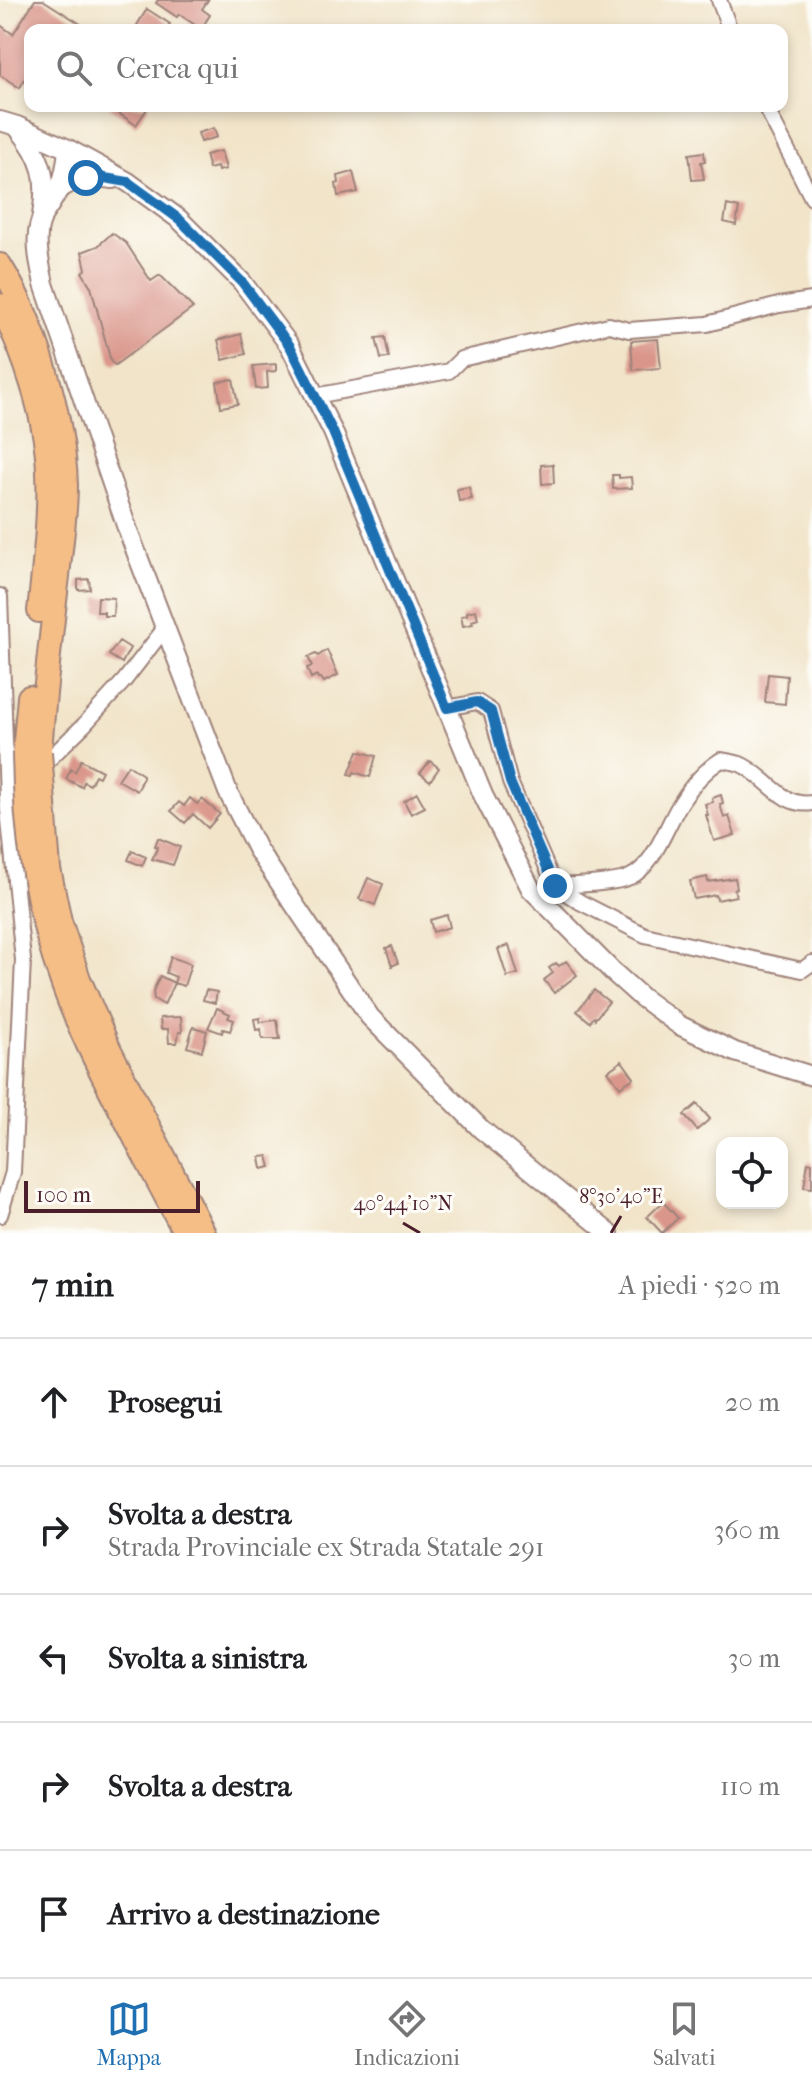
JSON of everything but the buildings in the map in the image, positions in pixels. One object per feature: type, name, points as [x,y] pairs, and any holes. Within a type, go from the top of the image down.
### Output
[{"type":"highway","points":[[0,246],[5,254],[7,296]]},
{"type":"highway","points":[[0,265],[7,296],[30,324],[60,430],[66,485],[32,752],[49,869],[60,921],[85,993],[185,1233]]},
{"type":"highway","points":[[144,1135],[204,1233]]},
{"type":"street","points":[[719,0],[728,24]]},
{"type":"street","points":[[768,112],[812,198]]},
{"type":"street","points":[[8,124],[68,149],[128,182],[179,219],[242,282],[290,346],[333,432],[483,795],[531,889],[641,997],[679,1025],[735,1052],[812,1076]]},
{"type":"street","points":[[8,124],[30,142],[53,189]]},
{"type":"street","points":[[68,149],[52,165],[53,189],[38,233],[44,284],[122,514],[228,792],[252,839],[370,1017],[481,1129],[609,1233]]},
{"type":"street","points":[[53,189],[76,179],[93,176],[128,182]]},
{"type":"street","points":[[315,396],[449,371],[461,359],[609,325],[629,330],[707,324],[779,305],[812,300]]},
{"type":"street","points":[[0,596],[7,800],[23,960],[13,1172],[0,1215]]},
{"type":"street","points":[[7,800],[84,725],[165,628]]},
{"type":"street","points":[[447,708],[477,702],[491,711],[510,782],[555,886],[645,935],[802,970],[812,963]]},
{"type":"street","points":[[555,886],[628,878],[645,867],[682,800],[708,768],[721,760],[742,765],[778,793],[800,805],[812,803]]},
{"type":"route","points":[[86,178],[93,176],[128,182],[179,219],[242,282],[290,346],[333,432],[447,708],[477,702],[491,711],[510,782],[555,886]]}]
